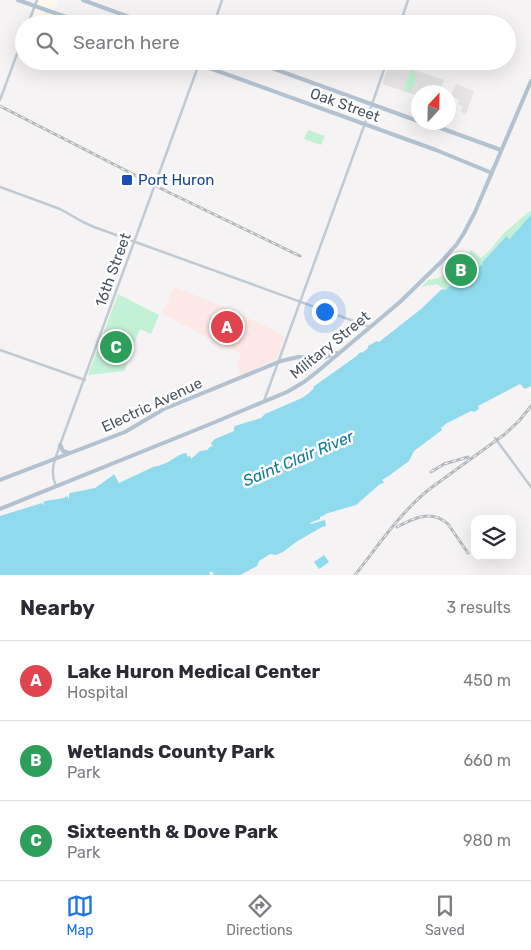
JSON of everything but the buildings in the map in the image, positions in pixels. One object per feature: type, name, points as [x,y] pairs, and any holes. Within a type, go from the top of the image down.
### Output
[{"type":"main road","points":[[18,0],[60,15]]},
{"type":"main road","points":[[83,0],[124,15]]},
{"type":"main road","name":"Oak Street","points":[[219,70],[436,150],[492,173]]},
{"type":"main road","points":[[277,70],[411,118]]},
{"type":"main road","name":"Military Street","points":[[0,509],[298,386],[328,363],[400,302],[457,244],[467,229],[531,81]]},
{"type":"main road","points":[[446,130],[501,150]]},
{"type":"main road","name":"Electric Avenue","points":[[0,480],[125,432],[164,409],[278,362],[298,357],[328,357],[343,350]]},
{"type":"main road","points":[[328,357],[328,363]]},
{"type":"main road","points":[[60,445],[63,451],[70,453]]},
{"type":"street","points":[[31,15],[37,0]]},
{"type":"street","points":[[217,15],[222,0]]},
{"type":"street","points":[[403,15],[408,0]]},
{"type":"street","points":[[0,100],[15,59]]},
{"type":"street","name":"16th Street","points":[[56,486],[52,472],[60,445],[197,70]]},
{"type":"street","points":[[264,401],[384,70]]},
{"type":"street","points":[[0,187],[54,206],[87,224],[370,327]]},
{"type":"street","points":[[0,350],[85,380]]},
{"type":"street","points":[[495,438],[531,487]]},
{"type":"shaded area","points":[[39,0],[58,0],[54,11],[37,5]]},
{"type":"shaded area","points":[[36,8],[53,15],[45,15],[34,15]]},
{"type":"shaded area","points":[[387,70],[414,70],[444,80],[442,85],[411,85],[411,94],[382,84]]},
{"type":"shaded area","points":[[456,85],[474,91],[466,114],[461,112],[463,106],[458,104],[460,100],[456,98]]},
{"type":"shaded area","points":[[174,287],[225,307],[285,336],[276,360],[241,375],[237,366],[241,354],[162,314]]},
{"type":"green space","points":[[411,70],[415,72],[417,76],[414,85],[411,85],[411,92],[405,90],[405,80],[408,79]]},
{"type":"green space","points":[[308,130],[325,136],[321,145],[304,139]]},
{"type":"green space","points":[[531,210],[530,219],[510,239],[506,236],[482,261],[483,264],[445,290],[437,284],[421,287],[428,280],[442,277],[471,250],[481,258],[504,233]]},
{"type":"green space","points":[[118,294],[159,315],[151,334],[140,329],[125,371],[88,375]]},
{"type":"water","name":"Saint Clair River","points":[[531,214],[531,386],[525,389],[520,384],[478,406],[479,409],[474,412],[471,411],[447,423],[441,428],[442,430],[414,451],[409,461],[382,480],[384,483],[380,484],[356,505],[325,514],[320,519],[310,523],[325,520],[326,526],[296,542],[283,552],[276,555],[270,554],[259,561],[257,566],[240,575],[214,575],[212,571],[209,573],[210,575],[0,575],[0,516],[42,503],[43,505],[43,502],[46,501],[68,496],[69,498],[70,493],[95,488],[114,474],[119,483],[186,453],[191,459],[200,451],[207,450],[211,446],[213,447],[211,443],[215,439],[234,431],[235,426],[261,418],[265,414],[302,398],[313,387],[362,353],[368,346],[377,341],[379,342],[421,309],[442,289],[446,289],[483,264],[482,262],[506,236],[510,239]]},
{"type":"water","points":[[324,555],[329,562],[319,569],[314,562]]},
{"type":"railway","points":[[0,106],[168,192],[300,256]]},
{"type":"railway","points":[[355,575],[391,529],[420,497],[505,434],[531,406]]},
{"type":"railway","points":[[431,472],[444,464],[468,457]]},
{"type":"railway","points":[[397,527],[422,516],[442,519],[448,524],[468,553]]},
{"type":"place","name":"Port Huron","points":[[127,180]]},
{"type":"place","name":"Wetlands County Park","points":[[461,270]]},
{"type":"place","name":"Lake Huron Medical Center","points":[[227,327]]},
{"type":"place","name":"Sixteenth & Dove Park","points":[[116,347]]}]
